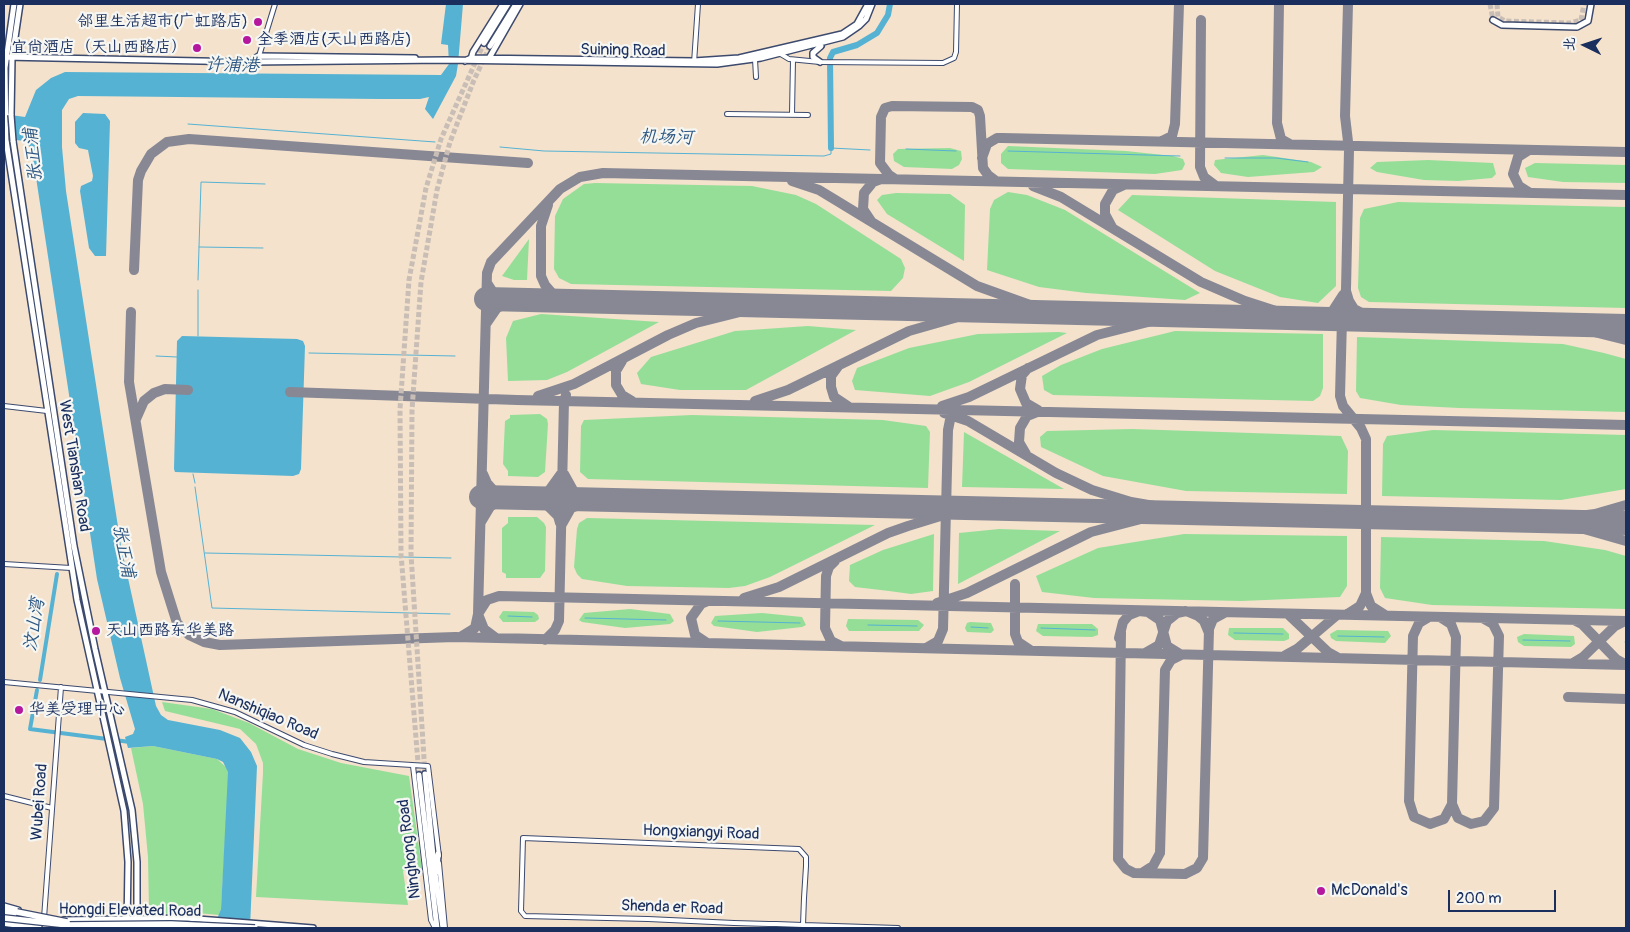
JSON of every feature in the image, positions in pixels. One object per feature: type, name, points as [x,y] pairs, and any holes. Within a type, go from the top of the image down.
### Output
[{"type":"highway","points":[[4,910],[94,926]]},
{"type":"highway","name":"Hongdi Elevated Road","points":[[4,918],[94,926],[171,924],[255,926]]},
{"type":"highway","name":"Hongdi Elevated Road","points":[[4,924],[39,928]]},
{"type":"main road","name":"West Tianshan Road","points":[[14,4],[5,55],[4,114],[6,140],[71,568],[111,746],[126,826],[128,928]]},
{"type":"main road","name":"West Tianshan Road","points":[[20,4],[12,58],[11,116],[13,141],[74,546],[105,691],[129,791],[135,839],[137,928]]},
{"type":"main road","points":[[471,60],[503,4]]},
{"type":"main road","points":[[484,43],[508,4]]},
{"type":"main road","points":[[490,46],[516,4]]},
{"type":"main road","points":[[488,60],[520,4]]},
{"type":"main road","points":[[778,52],[842,34],[856,24],[868,4]]},
{"type":"main road","points":[[820,62],[813,57],[814,50],[852,33],[866,18],[872,4]]},
{"type":"main road","points":[[1493,20],[1502,25],[1577,27],[1588,21],[1592,4]]},
{"type":"main road","points":[[778,52],[834,41]]},
{"type":"main road","name":"Suining Road","points":[[259,58],[694,63],[755,59],[778,52]]},
{"type":"main road","name":"Suining Road","points":[[694,63],[778,52]]},
{"type":"main road","points":[[5,55],[12,58],[249,62],[259,58]]},
{"type":"main road","points":[[36,339],[42,338]]},
{"type":"main road","name":"Ninghong Road","points":[[436,928],[429,868],[422,774],[444,928]]},
{"type":"main road","points":[[436,880],[438,854]]},
{"type":"main road","points":[[4,910],[35,917],[81,921],[185,918],[255,926],[313,928]]},
{"type":"street","points":[[259,58],[275,4]]},
{"type":"street","points":[[694,63],[698,4]]},
{"type":"street","points":[[778,52],[793,60],[820,62],[949,62],[956,52],[957,4]]},
{"type":"street","points":[[755,59],[756,77]]},
{"type":"street","points":[[792,114],[793,60]]},
{"type":"street","points":[[727,114],[808,115]]},
{"type":"street","points":[[4,406],[47,411]]},
{"type":"street","points":[[4,564],[71,568]]},
{"type":"street","name":"Nanshiqiao Road","points":[[4,682],[121,692],[207,703],[235,712],[304,745],[332,754],[364,762],[428,766]]},
{"type":"street","name":"Wubei Road","points":[[44,918],[61,687]]},
{"type":"street","name":"Ninghong Road","points":[[413,766],[431,920],[436,928]]},
{"type":"street","name":"Ninghong Road","points":[[428,766],[444,928]]},
{"type":"street","points":[[4,796],[52,808]]},
{"type":"street","name":"Shenda er Road","points":[[523,838],[521,911],[525,916],[803,927],[898,928]]},
{"type":"street","name":"Hongxiangyi Road","points":[[523,838],[799,849],[806,857],[803,927]]},
{"type":"green space","points":[[1008,146],[1126,151],[1173,156],[1183,159],[1185,164],[1182,170],[1155,174],[1008,169],[1001,163],[1001,154]]},
{"type":"green space","points":[[950,148],[961,151],[962,159],[959,165],[952,169],[904,167],[894,161],[893,154],[898,149]]},
{"type":"green space","points":[[1263,155],[1311,162],[1322,167],[1314,172],[1248,177],[1221,173],[1214,165],[1215,160]]},
{"type":"green space","points":[[1428,160],[1493,163],[1496,174],[1492,178],[1458,181],[1424,180],[1377,172],[1370,168],[1377,162]]},
{"type":"green space","points":[[1535,163],[1626,165],[1626,183],[1563,182],[1528,177],[1525,168]]},
{"type":"green space","points":[[584,184],[752,186],[796,195],[816,204],[901,259],[905,268],[903,278],[891,291],[571,284],[559,278],[554,269],[555,216],[563,199]]},
{"type":"green space","points":[[1008,192],[1027,195],[1065,210],[1200,293],[1185,300],[1086,293],[1039,287],[987,270],[990,209],[994,200]]},
{"type":"green space","points":[[896,193],[950,194],[965,205],[964,261],[887,214],[877,200],[882,195]]},
{"type":"green space","points":[[1132,195],[1336,202],[1336,286],[1318,303],[1280,297],[1215,271],[1118,210]]},
{"type":"green space","points":[[1398,202],[1626,207],[1626,308],[1369,302],[1361,297],[1358,288],[1360,218],[1364,209]]},
{"type":"green space","points":[[529,239],[527,280],[514,280],[502,276]]},
{"type":"green space","points":[[541,314],[659,322],[567,372],[547,380],[508,381],[506,338],[513,321]]},
{"type":"green space","points":[[808,326],[856,330],[746,390],[680,390],[641,384],[637,373],[651,357],[735,331]]},
{"type":"green space","points":[[1175,331],[1323,334],[1323,388],[1320,396],[1313,401],[1053,395],[1044,390],[1042,376],[1061,365],[1102,349]]},
{"type":"green space","points":[[1067,333],[969,382],[930,396],[855,390],[852,381],[857,368],[909,348],[978,334]]},
{"type":"green space","points":[[1357,337],[1563,344],[1626,359],[1626,412],[1401,405],[1360,398],[1356,391]]},
{"type":"green space","points":[[540,414],[547,419],[548,424],[545,472],[538,477],[508,476],[508,471],[503,464],[505,421],[510,418],[510,415]]},
{"type":"green space","points":[[692,415],[883,420],[926,426],[930,432],[928,488],[588,479],[580,472],[581,426],[584,420]]},
{"type":"green space","points":[[1132,429],[1341,436],[1348,451],[1347,494],[1186,491],[1103,476],[1041,447],[1040,437],[1047,431]]},
{"type":"green space","points":[[1433,430],[1626,435],[1626,489],[1561,500],[1382,496],[1383,444],[1387,436]]},
{"type":"green space","points":[[964,432],[1064,489],[962,487]]},
{"type":"green space","points":[[508,517],[537,517],[544,523],[546,527],[545,571],[540,578],[506,578],[506,574],[502,572],[502,528],[508,523]]},
{"type":"green space","points":[[587,518],[875,525],[770,577],[745,586],[729,588],[627,586],[582,579],[577,574],[574,567],[577,529],[579,523]]},
{"type":"green space","points":[[999,529],[1060,531],[958,584],[959,533]]},
{"type":"green space","points":[[934,534],[933,591],[911,594],[855,587],[849,581],[850,565],[883,550]]},
{"type":"green space","points":[[1184,534],[1347,536],[1347,586],[1340,597],[1241,601],[1094,598],[1042,592],[1036,576],[1098,548]]},
{"type":"green space","points":[[1381,537],[1544,541],[1605,550],[1626,556],[1626,609],[1432,605],[1385,598],[1380,588]]},
{"type":"green space","points":[[630,609],[670,614],[674,621],[670,624],[625,628],[579,620],[584,613]]},
{"type":"green space","points":[[503,611],[534,612],[538,615],[539,619],[535,622],[503,622],[499,617]]},
{"type":"green space","points":[[762,613],[802,617],[806,625],[757,632],[714,626],[711,623],[715,616]]},
{"type":"green space","points":[[848,619],[918,620],[924,625],[919,631],[849,631],[846,626]]},
{"type":"green space","points":[[967,623],[991,623],[994,630],[991,633],[967,632],[965,628]]},
{"type":"green space","points":[[1038,624],[1092,624],[1098,629],[1098,635],[1092,637],[1043,636],[1036,631]]},
{"type":"green space","points":[[1229,628],[1283,628],[1289,634],[1289,639],[1284,641],[1235,640],[1228,635]]},
{"type":"green space","points":[[1337,630],[1388,631],[1391,636],[1385,643],[1336,641],[1331,638],[1330,634]]},
{"type":"green space","points":[[1524,634],[1574,636],[1575,644],[1571,647],[1524,646],[1518,642],[1517,637]]},
{"type":"green space","points":[[162,702],[212,709],[249,723],[298,749],[341,763],[409,776],[422,869],[403,871],[408,905],[256,897],[263,763],[256,744],[240,729],[165,711]]},
{"type":"green space","points":[[153,746],[217,759],[227,768],[229,775],[221,909],[219,915],[197,913],[157,914],[149,909],[148,857],[143,804],[131,748]]},
{"type":"water","name":"张正浦","points":[[446,4],[463,4],[458,64],[456,76],[433,119],[425,109],[429,97],[420,99],[380,99],[78,96],[69,99],[62,110],[62,147],[66,191],[121,546],[156,706],[161,715],[168,720],[220,730],[240,738],[251,752],[257,766],[250,928],[216,928],[221,909],[228,772],[223,762],[217,759],[153,746],[128,748],[125,737],[133,734],[135,729],[120,678],[97,579],[32,151],[26,141],[4,139],[4,114],[25,117],[36,90],[51,78],[65,72],[441,75],[449,64],[448,45],[441,44]]},
{"type":"water","points":[[83,113],[105,114],[110,121],[106,256],[95,256],[89,248],[80,191],[81,186],[92,181],[93,176],[88,150],[79,148],[75,143],[75,122]]},
{"type":"water","points":[[182,336],[297,339],[303,341],[305,346],[301,469],[299,474],[293,476],[175,472],[177,341]]},
{"type":"waterway","name":"机场河","points":[[831,148],[830,58],[833,52],[857,45],[877,33],[888,15],[890,4]]},
{"type":"waterway","points":[[188,124],[435,142]]},
{"type":"waterway","name":"机场河","points":[[500,147],[544,151],[824,156],[831,154],[831,148],[870,150]]},
{"type":"waterway","points":[[906,149],[956,151]]},
{"type":"waterway","points":[[1008,151],[1180,156]]},
{"type":"waterway","points":[[1225,158],[1276,158],[1308,162]]},
{"type":"waterway","points":[[198,280],[201,182],[265,184]]},
{"type":"waterway","points":[[199,247],[263,248]]},
{"type":"waterway","points":[[198,290],[198,336]]},
{"type":"waterway","points":[[309,353],[455,356]]},
{"type":"waterway","points":[[156,356],[177,357]]},
{"type":"waterway","points":[[193,474],[195,483]]},
{"type":"waterway","points":[[195,487],[212,608],[450,614]]},
{"type":"waterway","points":[[205,553],[451,558]]},
{"type":"waterway","name":"汶山湾","points":[[40,680],[57,574]]},
{"type":"waterway","points":[[508,616],[532,617]]},
{"type":"waterway","points":[[585,618],[666,620]]},
{"type":"waterway","points":[[718,621],[800,623]]},
{"type":"waterway","points":[[868,625],[917,626]]},
{"type":"waterway","points":[[971,627],[988,628]]},
{"type":"waterway","points":[[1041,628],[1095,630]]},
{"type":"waterway","points":[[1234,633],[1283,634]]},
{"type":"waterway","points":[[1338,636],[1384,637]]},
{"type":"waterway","points":[[1523,640],[1570,641]]},
{"type":"waterway","points":[[37,690],[30,729],[130,742]]},
{"type":"taxiway","points":[[1162,141],[1172,136],[1175,124],[1179,4]]},
{"type":"taxiway","points":[[1279,4],[1277,123],[1281,139],[1290,144]]},
{"type":"taxiway","points":[[1348,4],[1345,116],[1349,150],[1346,289],[1342,319],[1340,396],[1343,406],[1361,428],[1366,439],[1366,593],[1371,606],[1385,615]]},
{"type":"taxiway","points":[[1201,20],[1200,167],[1204,177],[1216,186]]},
{"type":"taxiway","points":[[895,179],[889,175],[880,163],[881,117],[885,108],[892,106],[972,107],[978,110],[980,116],[983,168],[996,181]]},
{"type":"taxiway","points":[[982,158],[987,144],[997,138],[1626,152]]},
{"type":"taxiway","points":[[134,270],[138,180],[151,154],[167,142],[189,139],[528,163]]},
{"type":"taxiway","points":[[1529,150],[1518,157],[1513,174],[1519,186],[1530,193]]},
{"type":"taxiway","points":[[462,636],[475,628],[478,614],[487,273],[491,262],[560,189],[580,177],[603,173],[1626,195]]},
{"type":"taxiway","points":[[871,221],[863,209],[864,193],[873,182],[881,179]]},
{"type":"taxiway","points":[[792,181],[819,190],[977,286],[1030,305],[1089,313]]},
{"type":"taxiway","points":[[1112,227],[1105,214],[1105,204],[1113,190],[1124,185]]},
{"type":"taxiway","points":[[1033,186],[1061,197],[1201,282],[1245,301],[1279,312],[1317,319],[1332,312],[1343,295]]},
{"type":"taxiway","points":[[548,205],[541,226],[541,276],[545,285],[552,293],[569,301]]},
{"type":"taxiway","points":[[487,283],[494,294],[505,300]]},
{"type":"taxiway","points":[[1346,291],[1354,309],[1374,320]]},
{"type":"taxiway","points":[[486,324],[497,308],[514,300]]},
{"type":"taxiway","points":[[538,396],[574,384],[668,335],[696,323],[748,310],[791,306]]},
{"type":"taxiway","points":[[131,312],[129,382],[161,572],[177,623],[189,635],[204,642],[220,645],[455,637],[1626,665]]},
{"type":"taxiway","points":[[755,401],[788,390],[909,331],[958,317],[1016,312]]},
{"type":"taxiway","points":[[942,406],[969,397],[1097,335],[1152,321],[1199,316]]},
{"type":"taxiway","points":[[1600,325],[1626,323]]},
{"type":"taxiway","points":[[1548,324],[1578,328],[1626,340]]},
{"type":"taxiway","points":[[622,361],[616,371],[616,385],[622,395],[632,401]]},
{"type":"taxiway","points":[[839,365],[831,376],[831,387],[834,397],[849,407]]},
{"type":"taxiway","points":[[1028,368],[1022,375],[1020,389],[1026,403],[1038,410]]},
{"type":"taxiway","points":[[136,419],[144,401],[154,393],[165,389],[188,390]]},
{"type":"taxiway","points":[[290,392],[517,400],[1626,425]]},
{"type":"taxiway","points":[[545,640],[555,630],[559,621],[564,401],[566,395]]},
{"type":"taxiway","points":[[926,648],[938,641],[943,629],[948,430],[952,410]]},
{"type":"taxiway","points":[[1026,454],[1019,442],[1020,428],[1027,416],[1037,412]]},
{"type":"taxiway","points":[[944,413],[968,421],[1056,473],[1092,490],[1131,502],[1177,510]]},
{"type":"taxiway","points":[[483,474],[487,483],[494,491],[511,498]]},
{"type":"taxiway","points":[[530,498],[548,492],[561,474]]},
{"type":"taxiway","points":[[564,474],[574,492],[584,498],[595,499]]},
{"type":"taxiway","points":[[481,522],[490,507],[500,500],[511,498]]},
{"type":"taxiway","points":[[531,498],[547,505],[558,516],[560,523]]},
{"type":"taxiway","points":[[562,524],[571,508],[592,500]]},
{"type":"taxiway","points":[[1555,519],[1595,514],[1626,505]]},
{"type":"taxiway","points":[[744,598],[779,587],[888,533],[908,526],[947,514],[1008,509]]},
{"type":"taxiway","points":[[937,603],[967,593],[1091,532],[1141,519],[1193,513]]},
{"type":"taxiway","points":[[1524,521],[1584,529],[1626,541]]},
{"type":"taxiway","points":[[835,561],[829,567],[826,576],[825,628],[831,641],[841,646]]},
{"type":"taxiway","points":[[1015,584],[1015,634],[1018,642],[1030,650]]},
{"type":"taxiway","points":[[1346,615],[1360,606],[1366,593]]},
{"type":"taxiway","points":[[496,638],[484,629],[478,614],[487,600],[499,596],[1626,621]]},
{"type":"taxiway","points":[[707,643],[695,635],[691,618],[701,604],[708,601]]},
{"type":"taxiway","points":[[1119,638],[1123,622],[1129,615],[1139,611],[1148,612],[1160,620],[1167,646],[1180,654]]},
{"type":"taxiway","points":[[1145,653],[1159,645],[1167,621],[1177,613],[1186,611],[1198,616],[1204,621],[1209,633]]},
{"type":"taxiway","points":[[1121,632],[1118,859],[1126,869],[1134,873],[1185,874],[1197,868],[1203,858],[1209,629],[1213,619],[1224,613]]},
{"type":"taxiway","points":[[1288,614],[1328,652],[1337,657]]},
{"type":"taxiway","points":[[1286,655],[1297,649],[1337,615]]},
{"type":"taxiway","points":[[1429,617],[1419,623],[1413,636],[1409,801],[1414,817],[1430,824],[1444,819],[1452,804],[1456,637],[1451,624],[1440,617]]},
{"type":"taxiway","points":[[1452,804],[1458,818],[1471,824],[1484,821],[1494,808],[1499,636],[1493,624],[1484,619]]},
{"type":"taxiway","points":[[1574,620],[1582,624],[1616,659],[1625,664]]},
{"type":"taxiway","points":[[1573,663],[1583,657],[1615,626],[1623,622]]},
{"type":"taxiway","points":[[1142,873],[1153,866],[1160,853],[1165,670],[1171,660],[1181,655]]},
{"type":"taxiway","points":[[1568,697],[1626,699]]},
{"type":"runway","points":[[486,299],[1626,326]]},
{"type":"runway","points":[[481,497],[1626,523]]},
{"type":"tunnel","points":[[1490,4],[1493,20]]},
{"type":"tunnel","points":[[1497,4],[1498,17],[1505,21],[1570,23],[1581,20],[1584,4]]},
{"type":"tunnel","points":[[419,775],[401,554],[400,409],[409,280],[426,188],[441,139],[484,43]]},
{"type":"tunnel","points":[[425,774],[411,554],[412,410],[421,282],[437,190],[450,142],[474,80],[490,46]]},
{"type":"place","name":"邻里生活超市(广虹路店)","points":[[258,22]]},
{"type":"place","name":"全季酒店(天山西路店)","points":[[247,40]]},
{"type":"place","name":"宜尚酒店（天山西路店）","points":[[197,48]]},
{"type":"place","name":"天山西路东华美路","points":[[96,631]]},
{"type":"place","name":"华美受理中心","points":[[19,710]]},
{"type":"place","name":"McDonald's","points":[[1321,891]]},
{"type":"water label","name":"许浦港","points":[[232,66]]}]
